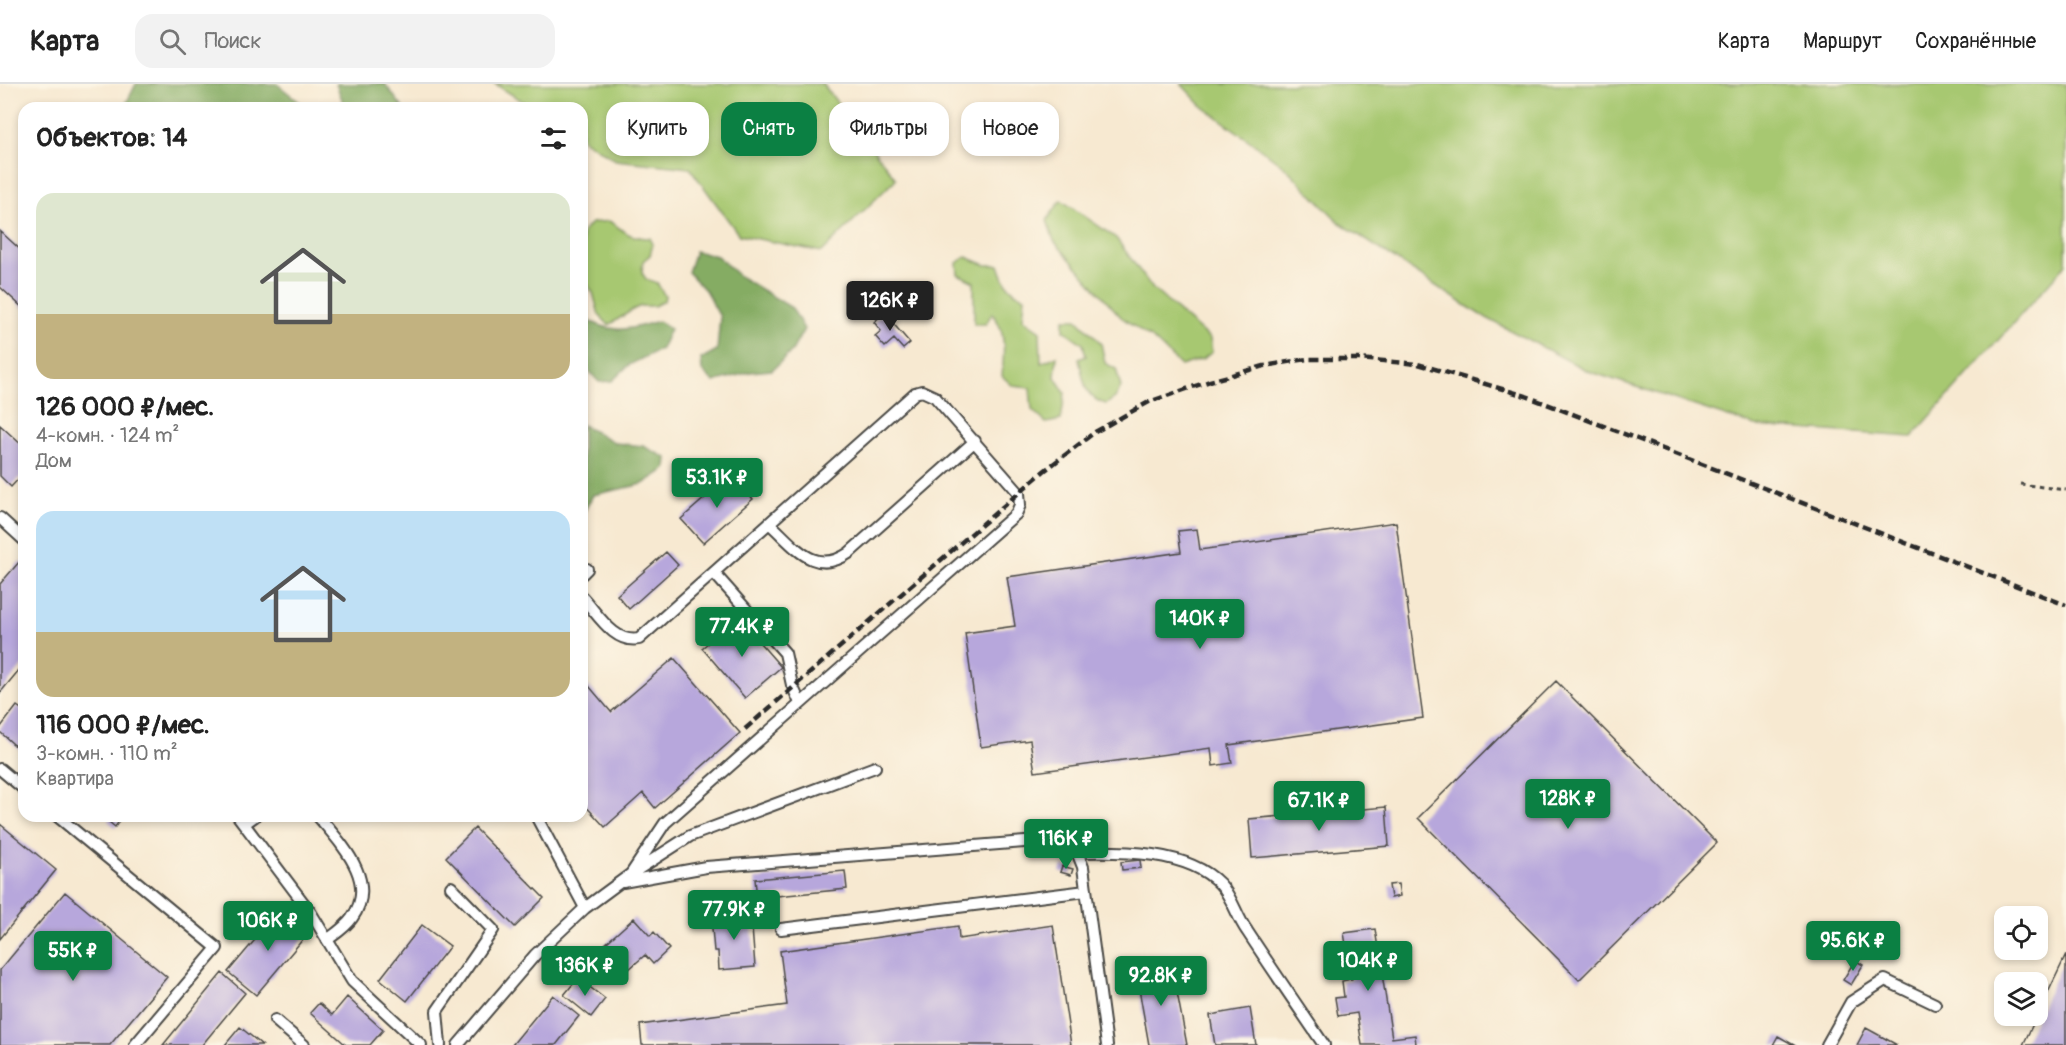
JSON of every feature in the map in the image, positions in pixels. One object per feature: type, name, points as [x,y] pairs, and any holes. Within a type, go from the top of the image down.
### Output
[{"type":"lane","points":[[588,604],[620,638],[630,641],[639,639],[915,393],[928,392],[935,397],[1017,488],[1020,505],[1017,514],[665,823],[631,874]]},
{"type":"lane","points":[[770,523],[806,556],[818,563],[835,563],[975,441]]},
{"type":"lane","points":[[0,518],[18,534]]},
{"type":"lane","points":[[714,573],[785,653],[792,685],[800,703]]},
{"type":"lane","points":[[458,1045],[535,955],[585,908],[631,874],[690,836],[875,767]]},
{"type":"lane","points":[[0,769],[18,784]]},
{"type":"lane","points":[[64,822],[217,948],[135,1045]]},
{"type":"lane","points":[[242,822],[310,913],[352,981],[421,1045]]},
{"type":"lane","points":[[323,822],[348,854],[361,879],[360,900],[351,919],[327,940]]},
{"type":"lane","points":[[539,822],[585,908]]},
{"type":"lane","points":[[619,883],[706,867],[1037,841],[1059,843],[1077,852],[1139,851],[1190,865],[1219,882],[1231,897],[1240,921],[1324,1045]]},
{"type":"lane","points":[[1077,852],[1083,867],[1107,1045]]},
{"type":"lane","points":[[440,1045],[437,1011],[493,930],[451,887]]},
{"type":"lane","points":[[781,929],[1086,891]]},
{"type":"lane","points":[[1827,1045],[1851,1002],[1885,980],[1935,1004]]},
{"type":"lane","points":[[275,1020],[304,1045]]},
{"type":"path","points":[[2020,484],[2066,490]]},
{"type":"green space","points":[[136,84],[277,84],[300,102],[127,102]]},
{"type":"green space","points":[[336,84],[385,84],[398,102],[343,102]]},
{"type":"green space","points":[[495,84],[823,84],[837,102],[829,102],[829,156],[878,156],[896,179],[822,252],[739,235],[690,168],[616,160],[610,156],[709,156],[709,102],[606,102],[606,154],[588,143],[588,102],[524,102]]},
{"type":"green space","points":[[1181,84],[2066,84],[2066,264],[1912,437],[1756,426],[1588,371],[1479,314],[1340,223],[1285,167],[1201,105]]},
{"type":"green space","points":[[1061,200],[1116,238],[1153,289],[1210,339],[1212,352],[1203,359],[1181,366],[1155,341],[1121,317],[1054,241],[1047,220]]},
{"type":"green space","points":[[609,221],[631,235],[650,238],[653,244],[650,255],[643,261],[642,273],[646,279],[657,283],[665,296],[664,301],[654,306],[641,306],[634,309],[609,325],[599,315],[593,293],[588,285],[588,226],[591,223]]},
{"type":"green space","points":[[695,251],[717,256],[739,276],[792,308],[804,329],[792,351],[772,370],[750,372],[714,382],[702,371],[701,359],[717,350],[720,317],[705,290],[688,272]]},
{"type":"green space","points":[[966,257],[986,265],[999,265],[1008,285],[1014,292],[1025,297],[1023,319],[1040,331],[1041,363],[1057,356],[1055,377],[1065,393],[1061,420],[1046,423],[1032,410],[1030,388],[1013,386],[1002,376],[1003,343],[997,320],[992,313],[986,324],[974,324],[974,282],[958,274],[957,263]]},
{"type":"green space","points":[[1064,319],[1077,319],[1101,343],[1105,363],[1116,369],[1121,387],[1115,398],[1106,404],[1093,397],[1086,387],[1079,359],[1086,356],[1083,344],[1064,330]]},
{"type":"green space","points":[[588,320],[602,326],[619,329],[628,329],[658,321],[670,329],[661,349],[629,365],[612,381],[599,382],[588,368]]},
{"type":"green space","points":[[588,428],[616,443],[643,446],[667,458],[666,469],[643,484],[593,495],[588,505]]},
{"type":"building","points":[[0,231],[18,248],[18,304],[0,287]]},
{"type":"building","points":[[884,313],[910,343],[903,349],[894,339],[885,347],[875,336],[881,331],[874,322]]},
{"type":"building","points":[[0,425],[18,442],[18,479],[11,487],[0,476]]},
{"type":"building","points":[[731,475],[753,499],[703,543],[681,519]]},
{"type":"building","points":[[1396,522],[1423,718],[1229,745],[1232,763],[1213,766],[1211,748],[1035,772],[1030,740],[981,747],[965,633],[1015,626],[1007,577],[1181,552],[1178,531],[1197,529],[1200,550]]},
{"type":"building","points":[[666,552],[678,565],[629,609],[617,595]]},
{"type":"building","points":[[18,563],[18,671],[0,693],[0,584]]},
{"type":"building","points":[[738,618],[781,667],[745,698],[702,648]]},
{"type":"building","points":[[674,658],[740,733],[655,808],[643,793],[605,827],[588,809],[588,687],[611,712]]},
{"type":"building","points":[[1556,681],[1717,843],[1579,980],[1418,818]]},
{"type":"building","points":[[18,707],[18,748],[0,732],[0,728]]},
{"type":"building","points":[[1386,807],[1389,846],[1252,858],[1249,819]]},
{"type":"building","points":[[109,822],[119,822],[115,827]]},
{"type":"building","points":[[0,824],[56,870],[0,939]]},
{"type":"building","points":[[475,828],[544,898],[515,927],[446,857]]},
{"type":"building","points":[[1140,860],[1141,868],[1122,870],[1121,862]]},
{"type":"building","points":[[1062,866],[1073,869],[1071,875],[1060,872]]},
{"type":"building","points":[[845,871],[847,889],[757,898],[755,879]]},
{"type":"building","points":[[1398,884],[1400,896],[1391,898],[1389,885]]},
{"type":"building","points":[[65,892],[167,977],[110,1045],[0,1045],[0,970]]},
{"type":"building","points":[[281,909],[309,932],[256,995],[228,972]]},
{"type":"building","points":[[751,914],[755,967],[719,970],[718,951],[714,951],[711,917]]},
{"type":"building","points":[[634,918],[650,936],[654,932],[669,949],[653,964],[645,955],[628,970],[605,944]]},
{"type":"building","points":[[422,925],[450,946],[407,1001],[380,979]]},
{"type":"building","points":[[1053,925],[1071,1045],[642,1045],[640,1025],[787,1005],[780,951],[958,926],[959,939]]},
{"type":"building","points":[[1375,929],[1392,1038],[1415,1035],[1416,1045],[1362,1045],[1357,1013],[1338,1016],[1335,998],[1344,997],[1342,981],[1352,979],[1344,933]]},
{"type":"building","points":[[2066,955],[2066,1045],[2023,1045],[2032,1026],[2048,1026],[2048,993]]},
{"type":"building","points":[[1855,960],[1863,965],[1851,985],[1843,980]]},
{"type":"building","points":[[1172,966],[1187,1045],[1149,1045],[1136,972]]},
{"type":"building","points":[[222,973],[245,993],[202,1045],[163,1045]]},
{"type":"building","points":[[578,978],[605,999],[591,1017],[564,995]]},
{"type":"building","points":[[553,995],[579,1016],[556,1045],[512,1045]]},
{"type":"building","points":[[347,997],[383,1030],[370,1045],[346,1045],[310,1013],[319,1003],[332,1015]]},
{"type":"building","points":[[1250,1008],[1256,1045],[1215,1045],[1210,1015]]},
{"type":"building","points":[[240,1027],[262,1045],[225,1045]]},
{"type":"building","points":[[1866,1028],[1897,1045],[1857,1045]]},
{"type":"building","points":[[1778,1036],[1794,1045],[1773,1045]]},
{"type":"railway","points":[[745,729],[1044,471],[1095,432],[1149,402],[1210,381],[1264,366],[1307,359],[1360,359],[1418,364],[1526,396],[2066,605]]}]
